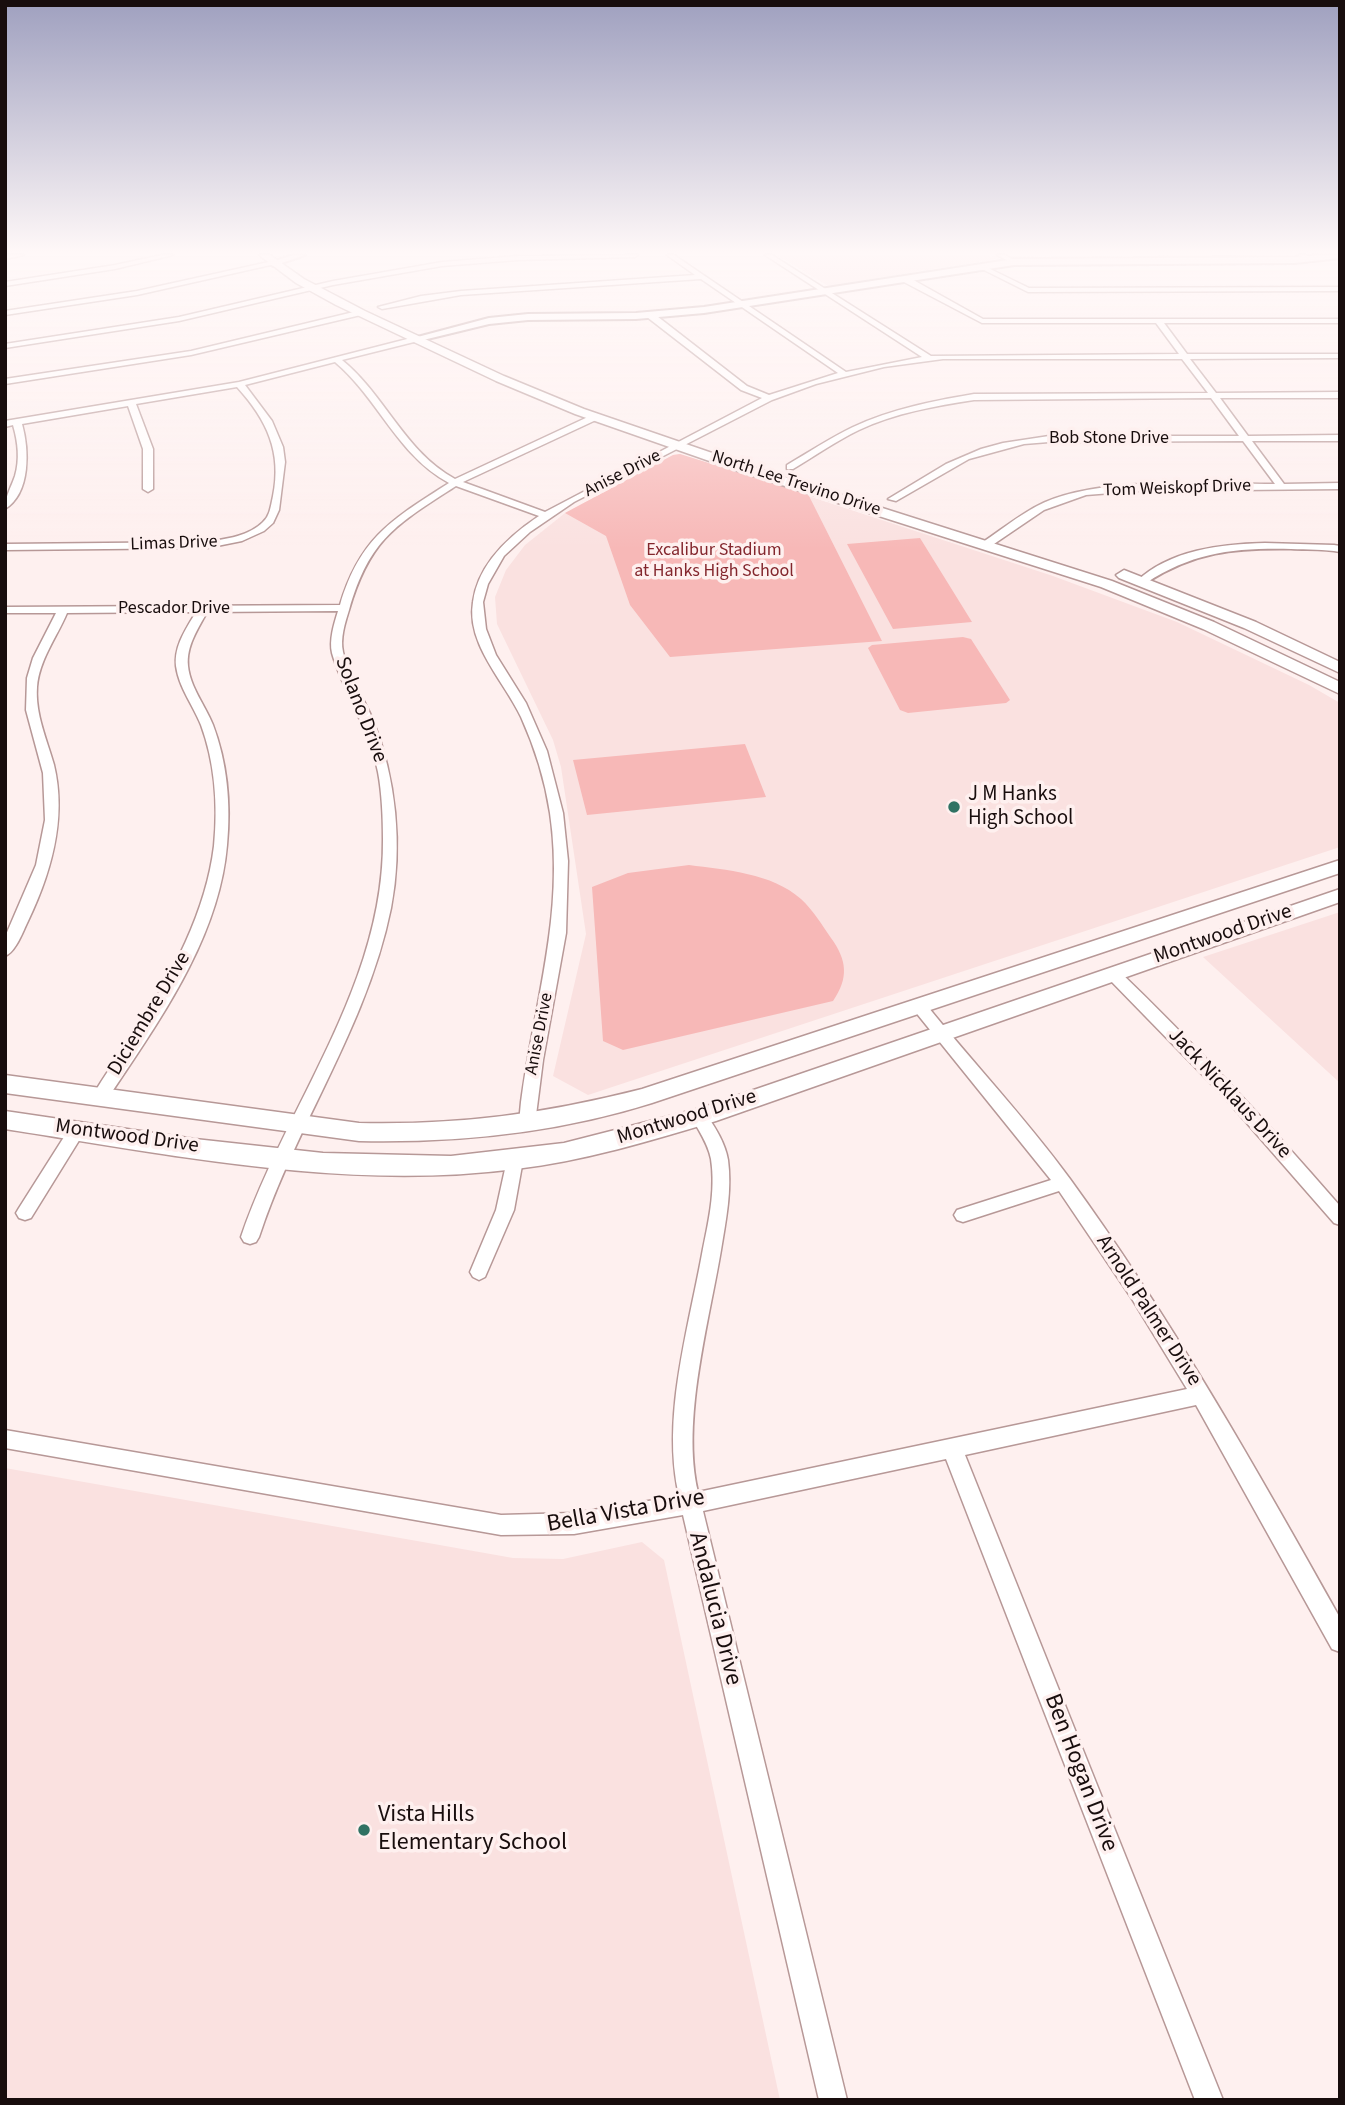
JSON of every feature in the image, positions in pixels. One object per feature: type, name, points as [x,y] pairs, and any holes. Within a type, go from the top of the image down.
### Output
[{"type":"main road","name":"North Lee Trevino Drive","points":[[444,353],[531,395],[593,418],[1109,585],[1210,626],[1340,689]]},
{"type":"main road","name":"North Lee Trevino Drive","points":[[474,353],[550,387],[713,443]]},
{"type":"main road","points":[[531,395],[550,387]]},
{"type":"main road","name":"North Lee Trevino Drive","points":[[785,466],[814,475]]},
{"type":"main road","points":[[942,515],[1024,541]]},
{"type":"main road","points":[[1016,567],[1039,561]]},
{"type":"main road","points":[[1110,569],[1226,615],[1340,668]]},
{"type":"main road","points":[[1210,626],[1226,615]]},
{"type":"main road","name":"Montwood Drive","points":[[5,1084],[359,1132],[448,1132],[527,1123],[644,1097],[1340,866]]},
{"type":"main road","name":"Montwood Drive","points":[[5,1120],[282,1159],[382,1167],[515,1160],[565,1153],[699,1116],[1340,895]]},
{"type":"main road","points":[[1254,896],[1279,917]]},
{"type":"street","points":[[5,382],[190,353]]},
{"type":"street","points":[[5,424],[239,384],[362,353]]},
{"type":"street","points":[[699,353],[744,388],[769,398]]},
{"type":"street","points":[[814,353],[843,373]]},
{"type":"street","points":[[921,353],[928,358]]},
{"type":"street","points":[[1183,353],[1281,486]]},
{"type":"street","name":"Anise Drive","points":[[527,1123],[531,1079],[559,930],[560,846],[546,767],[530,724],[486,645],[478,613],[482,586],[494,562],[516,538],[546,515],[769,398],[843,373],[928,358],[1340,356]]},
{"type":"street","points":[[337,360],[354,374],[421,459],[456,482],[546,515]]},
{"type":"street","name":"Limas Drive","points":[[5,547],[206,545],[237,539],[266,525],[271,520],[280,486],[280,446],[267,417],[239,384]]},
{"type":"street","points":[[785,466],[857,428],[899,413],[954,400],[1008,396],[1340,395]]},
{"type":"street","points":[[131,402],[148,449],[148,489]]},
{"type":"street","name":"Solano Drive","points":[[250,1237],[262,1201],[354,1009],[384,907],[388,875],[388,802],[384,771],[367,720],[337,651],[336,641],[343,608],[359,564],[379,536],[395,522],[456,482],[496,460],[593,418]]},
{"type":"street","points":[[5,506],[24,460],[18,422]]},
{"type":"street","name":"Bob Stone Drive","points":[[893,500],[953,462],[980,451],[1014,443],[1049,439],[1340,438]]},
{"type":"street","name":"Tom Weiskopf Drive","points":[[987,544],[1041,508],[1085,492],[1137,488],[1340,486]]},
{"type":"street","points":[[1142,581],[1181,558],[1204,551],[1248,546],[1340,549]]},
{"type":"street","name":"Pescador Drive","points":[[5,610],[343,608]]},
{"type":"street","name":"Diciembre Drive","points":[[100,1097],[154,1016],[177,974],[197,934],[216,868],[222,834],[220,776],[206,724],[182,663],[185,646],[203,609]]},
{"type":"street","points":[[5,951],[31,900],[46,858],[53,801],[31,691],[37,661],[63,610]]},
{"type":"street","name":"Jack Nicklaus Drive","points":[[1112,974],[1199,1059],[1340,1218]]},
{"type":"street","name":"Arnold Palmer Drive","points":[[919,1006],[1027,1134],[1161,1329],[1280,1529],[1340,1641]]},
{"type":"street","name":"Andalucia Drive","points":[[699,1116],[712,1138],[719,1158],[722,1198],[683,1414],[682,1471],[833,2100]]},
{"type":"street","points":[[25,1213],[77,1130]]},
{"type":"street","points":[[478,1272],[491,1250],[505,1210],[515,1160]]},
{"type":"street","points":[[963,1215],[1063,1183]]},
{"type":"street","name":"Bella Vista Drive","points":[[5,1439],[500,1525],[534,1528],[584,1523],[688,1503],[1201,1395]]},
{"type":"street","name":"Ben Hogan Drive","points":[[952,1447],[1209,2100]]},
{"type":"shaded area","name":"J M Hanks High School","points":[[680,454],[1053,576],[1177,622],[1309,685],[1340,703],[1340,847],[588,1095],[553,1076],[586,934],[561,767],[553,740],[497,624],[495,597],[506,570],[525,545],[565,513],[673,455]]},
{"type":"shaded area","points":[[1340,912],[1340,1083],[1203,957]]},
{"type":"shaded area","name":"Vista Hills Elementary School","points":[[5,1468],[513,1558],[563,1559],[642,1542],[664,1560],[780,2100],[5,2100]]},
{"type":"green space","name":"Excalibur Stadium at Hanks High School","points":[[680,454],[808,494],[882,641],[670,657],[630,605],[606,536],[565,513],[673,455]]},
{"type":"green space","points":[[920,538],[972,622],[893,629],[847,544]]},
{"type":"green space","points":[[963,637],[971,639],[1010,700],[1006,703],[908,713],[900,710],[868,648],[872,645]]},
{"type":"green space","points":[[745,744],[766,797],[587,815],[573,760]]},
{"type":"green space","points":[[689,865],[763,878],[801,899],[831,938],[843,962],[842,985],[833,1001],[623,1050],[603,1041],[592,887],[628,873]]},
{"type":"place","name":"J M Hanks High School","points":[[954,807]]},
{"type":"place","name":"Vista Hills Elementary School","points":[[364,1830]]}]
